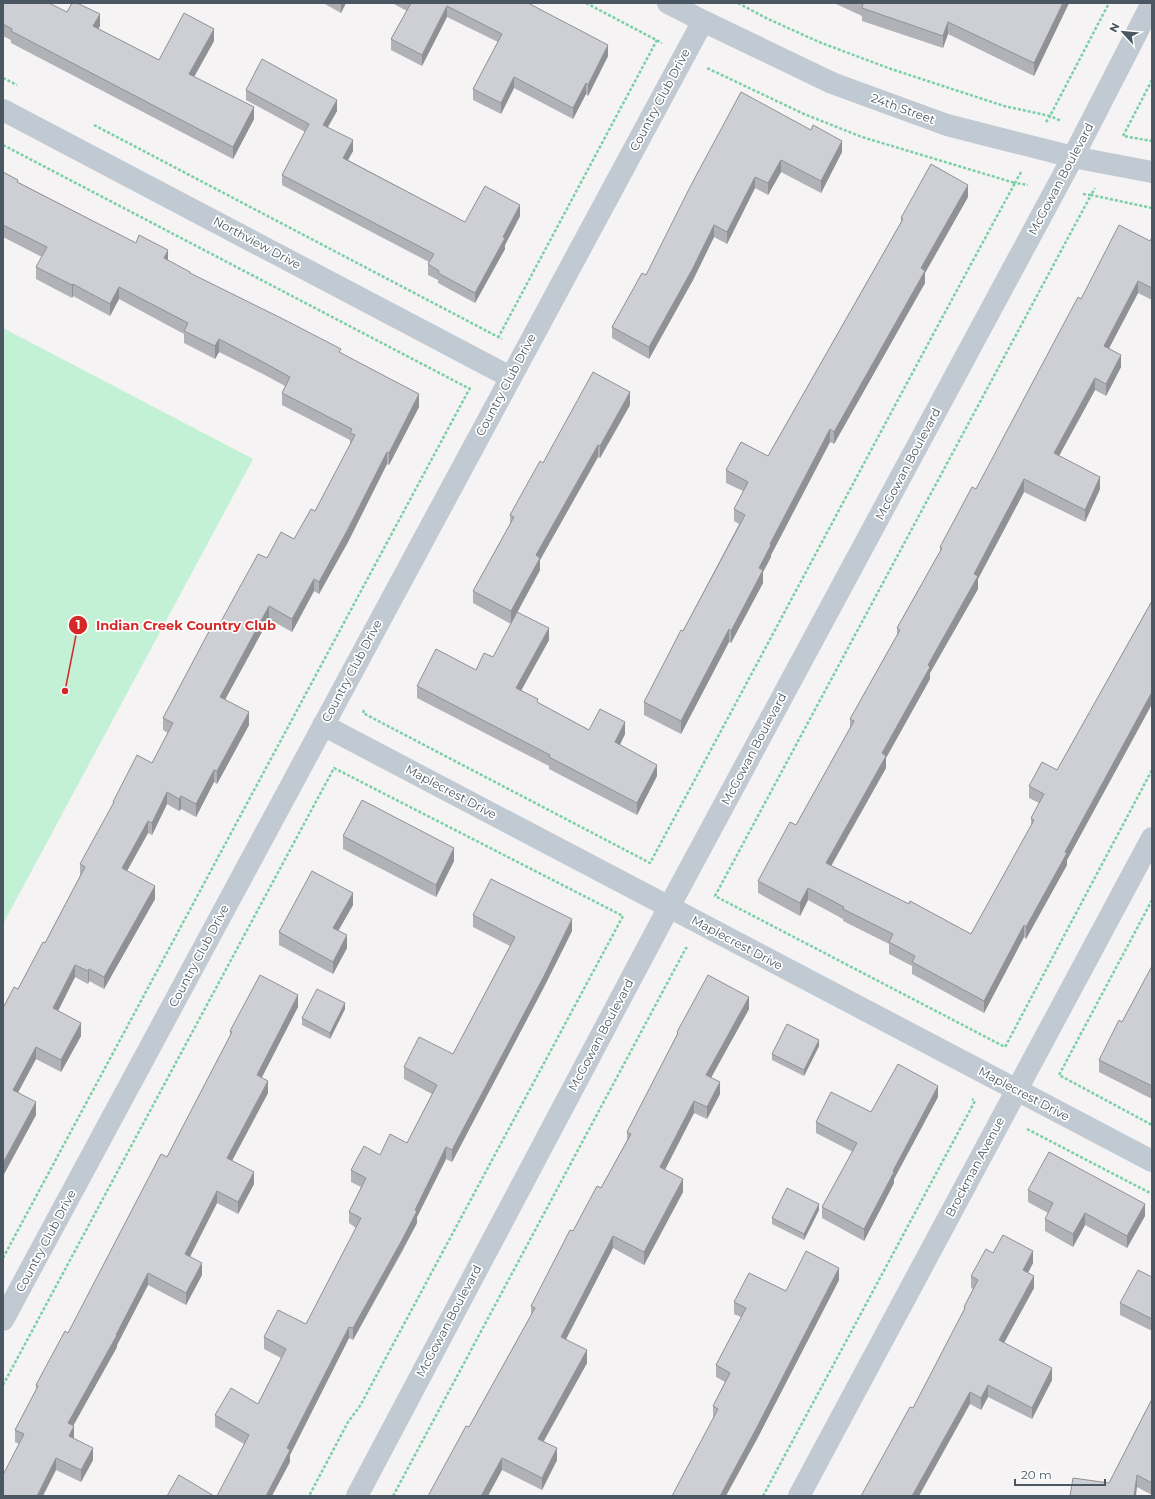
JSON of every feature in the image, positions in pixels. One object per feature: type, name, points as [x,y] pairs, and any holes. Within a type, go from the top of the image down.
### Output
[{"type":"street","name":"24th Street","points":[[668,3],[832,83],[947,125],[1073,157],[1152,172]]},
{"type":"street","name":"McGowan Boulevard","points":[[357,1496],[669,907],[1073,157],[1152,3]]},
{"type":"street","name":"Country Club Drive","points":[[3,1320],[703,21]]},
{"type":"street","name":"Northview Drive","points":[[3,110],[510,377]]},
{"type":"street","name":"Maplecrest Drive","points":[[323,725],[1152,1161]]},
{"type":"street","name":"Brockman Avenue","points":[[799,1496],[1152,838]]},
{"type":"path","points":[[586,3],[668,46]]},
{"type":"path","points":[[738,3],[766,18],[819,42],[891,69],[1004,106],[1050,116],[1109,3]]},
{"type":"path","points":[[496,340],[657,40]]},
{"type":"path","points":[[704,66],[804,114],[862,137],[1028,186]]},
{"type":"path","points":[[706,76],[709,69]]},
{"type":"path","points":[[3,78],[17,85]]},
{"type":"path","points":[[1152,80],[1123,136],[1152,141]]},
{"type":"path","points":[[88,122],[525,351]]},
{"type":"path","points":[[3,145],[497,403]]},
{"type":"path","points":[[366,706],[363,713],[650,863],[1022,170]]},
{"type":"path","points":[[1099,182],[715,896],[1005,1047],[1152,770]]},
{"type":"path","points":[[1078,193],[1152,208]]},
{"type":"path","points":[[3,1258],[472,385]]},
{"type":"path","points":[[3,1385],[334,768],[623,916],[360,1406],[348,1422],[309,1496]]},
{"type":"path","points":[[1152,900],[1059,1075],[1152,1126]]},
{"type":"path","points":[[393,1496],[686,948],[693,952]]},
{"type":"path","points":[[763,1496],[975,1101],[968,1097]]},
{"type":"path","points":[[1023,1136],[1027,1129],[1152,1194]]},
{"type":"green space","points":[[3,328],[253,459],[3,924]]},
{"type":"building","points":[[3,3],[49,3],[67,12],[72,3],[77,3],[100,14],[93,26],[159,60],[184,13],[214,29],[189,74],[254,107],[233,147],[11,31],[12,29],[3,24]]},
{"type":"building","points":[[411,3],[528,3],[608,45],[588,85],[586,83],[573,108],[514,77],[501,103],[473,89],[502,34],[447,6],[422,55],[391,39]]},
{"type":"building","points":[[861,3],[1063,3],[1034,63],[948,22],[943,36],[862,8],[863,4]]},
{"type":"building","points":[[262,59],[337,100],[323,125],[353,140],[343,158],[465,222],[485,186],[520,205],[503,237],[505,238],[475,293],[438,273],[439,271],[428,264],[434,254],[282,175],[309,124],[246,90]]},
{"type":"building","points":[[741,92],[811,130],[813,125],[842,141],[821,181],[781,160],[768,183],[755,177],[727,232],[714,225],[693,268],[649,347],[612,327],[642,273],[646,275],[690,187]]},
{"type":"building","points":[[931,164],[968,185],[921,268],[925,271],[834,432],[830,429],[770,544],[771,545],[759,568],[763,570],[731,631],[729,629],[681,721],[644,702],[681,630],[683,631],[745,515],[734,509],[748,482],[726,470],[741,442],[768,456],[903,219],[901,218]]},
{"type":"building","points":[[3,172],[18,180],[17,182],[136,243],[139,235],[168,250],[164,258],[190,273],[341,349],[339,352],[419,394],[389,453],[387,452],[319,582],[314,579],[292,619],[269,606],[220,697],[249,712],[217,771],[214,770],[196,804],[181,796],[179,799],[167,792],[152,823],[148,821],[122,868],[155,886],[104,977],[89,969],[88,971],[75,965],[53,1008],[81,1023],[61,1060],[36,1047],[13,1090],[36,1102],[3,1163],[3,1008],[14,987],[18,989],[43,942],[45,943],[85,867],[80,864],[114,802],[137,755],[152,763],[173,723],[163,718],[214,622],[219,625],[258,554],[267,558],[281,532],[294,539],[311,509],[315,511],[355,435],[350,433],[352,429],[282,393],[290,377],[263,362],[219,339],[215,346],[184,331],[188,323],[119,287],[110,304],[73,284],[72,285],[36,267],[47,247],[3,225]]},
{"type":"building","points":[[1119,225],[1150,241],[1152,237],[1152,288],[1138,281],[1104,346],[1121,355],[1106,384],[1095,378],[1054,453],[1100,477],[1085,510],[1024,479],[974,574],[978,576],[928,665],[930,667],[882,753],[886,756],[826,863],[909,904],[910,901],[971,934],[1034,820],[1031,818],[1044,794],[1029,786],[1042,762],[1057,770],[1152,601],[1152,692],[1065,852],[1067,853],[1026,927],[1024,925],[984,1001],[912,962],[915,956],[889,942],[893,934],[843,909],[844,907],[808,888],[800,903],[758,881],[790,822],[796,825],[854,721],[850,719],[900,630],[897,628],[942,548],[940,547],[972,487],[976,489],[1078,297],[1081,299]]},
{"type":"building","points":[[593,372],[630,392],[600,446],[598,445],[536,555],[540,558],[511,611],[473,591],[514,517],[510,515],[540,461],[543,463]]},
{"type":"building","points":[[517,612],[549,628],[516,688],[538,699],[537,702],[589,730],[600,709],[625,722],[615,742],[657,765],[637,803],[549,757],[550,755],[417,686],[436,649],[476,670],[484,653],[493,657]]},
{"type":"building","points":[[362,800],[454,848],[436,885],[343,836]]},
{"type":"building","points":[[312,871],[353,893],[333,928],[347,935],[333,962],[279,932]]},
{"type":"building","points":[[491,879],[572,919],[544,976],[452,1150],[446,1147],[402,1240],[353,1328],[349,1327],[287,1448],[290,1450],[266,1496],[217,1496],[249,1435],[215,1415],[231,1388],[258,1404],[286,1349],[264,1337],[278,1310],[306,1324],[361,1218],[349,1212],[366,1178],[351,1170],[364,1146],[380,1155],[390,1134],[407,1143],[437,1085],[404,1067],[419,1037],[453,1054],[515,937],[473,915]]},
{"type":"building","points":[[1152,966],[1152,1086],[1099,1060],[1119,1020],[1122,1022]]},
{"type":"building","points":[[260,975],[298,995],[257,1075],[268,1081],[227,1158],[254,1172],[238,1202],[217,1191],[185,1254],[202,1263],[186,1293],[148,1273],[117,1335],[68,1423],[74,1426],[69,1436],[93,1448],[81,1470],[56,1458],[37,1496],[3,1496],[3,1475],[24,1434],[15,1430],[38,1386],[36,1385],[65,1331],[68,1333],[161,1154],[167,1157],[232,1032],[230,1031]]},
{"type":"building","points":[[708,975],[749,997],[706,1075],[720,1082],[707,1107],[694,1101],[660,1167],[683,1179],[644,1252],[613,1236],[561,1337],[587,1350],[538,1439],[557,1448],[542,1478],[502,1458],[481,1496],[428,1496],[466,1426],[469,1427],[535,1308],[531,1306],[570,1230],[573,1231],[597,1186],[601,1188],[631,1134],[627,1132],[678,1033],[677,1032]]},
{"type":"building","points":[[317,989],[345,1003],[330,1033],[302,1018]]},
{"type":"building","points":[[787,1024],[819,1040],[804,1070],[772,1054]]},
{"type":"building","points":[[898,1064],[938,1086],[864,1229],[822,1207],[857,1143],[816,1122],[831,1092],[871,1112]]},
{"type":"building","points":[[1049,1152],[1145,1204],[1127,1236],[1085,1213],[1073,1234],[1045,1219],[1053,1203],[1028,1190]]},
{"type":"building","points":[[787,1188],[819,1204],[804,1234],[772,1218]]},
{"type":"building","points":[[1003,1235],[1033,1251],[1023,1270],[1034,1276],[999,1340],[1052,1368],[1032,1408],[988,1385],[981,1398],[970,1392],[912,1496],[861,1496],[910,1407],[913,1408],[965,1308],[964,1307],[978,1280],[971,1276],[986,1249],[993,1253]]},
{"type":"building","points":[[806,1251],[839,1268],[720,1496],[672,1496],[718,1409],[713,1406],[730,1373],[716,1365],[746,1308],[734,1302],[749,1273],[786,1291]]},
{"type":"building","points":[[1138,1270],[1152,1277],[1152,1319],[1120,1303]]},
{"type":"building","points":[[1152,1399],[1152,1483],[1137,1475],[1134,1496],[1070,1496],[1073,1478],[1109,1483]]},
{"type":"building","points":[[179,1475],[214,1496],[167,1496]]},
{"type":"place","name":"Indian Creek Country Club","points":[[65,691]]}]
